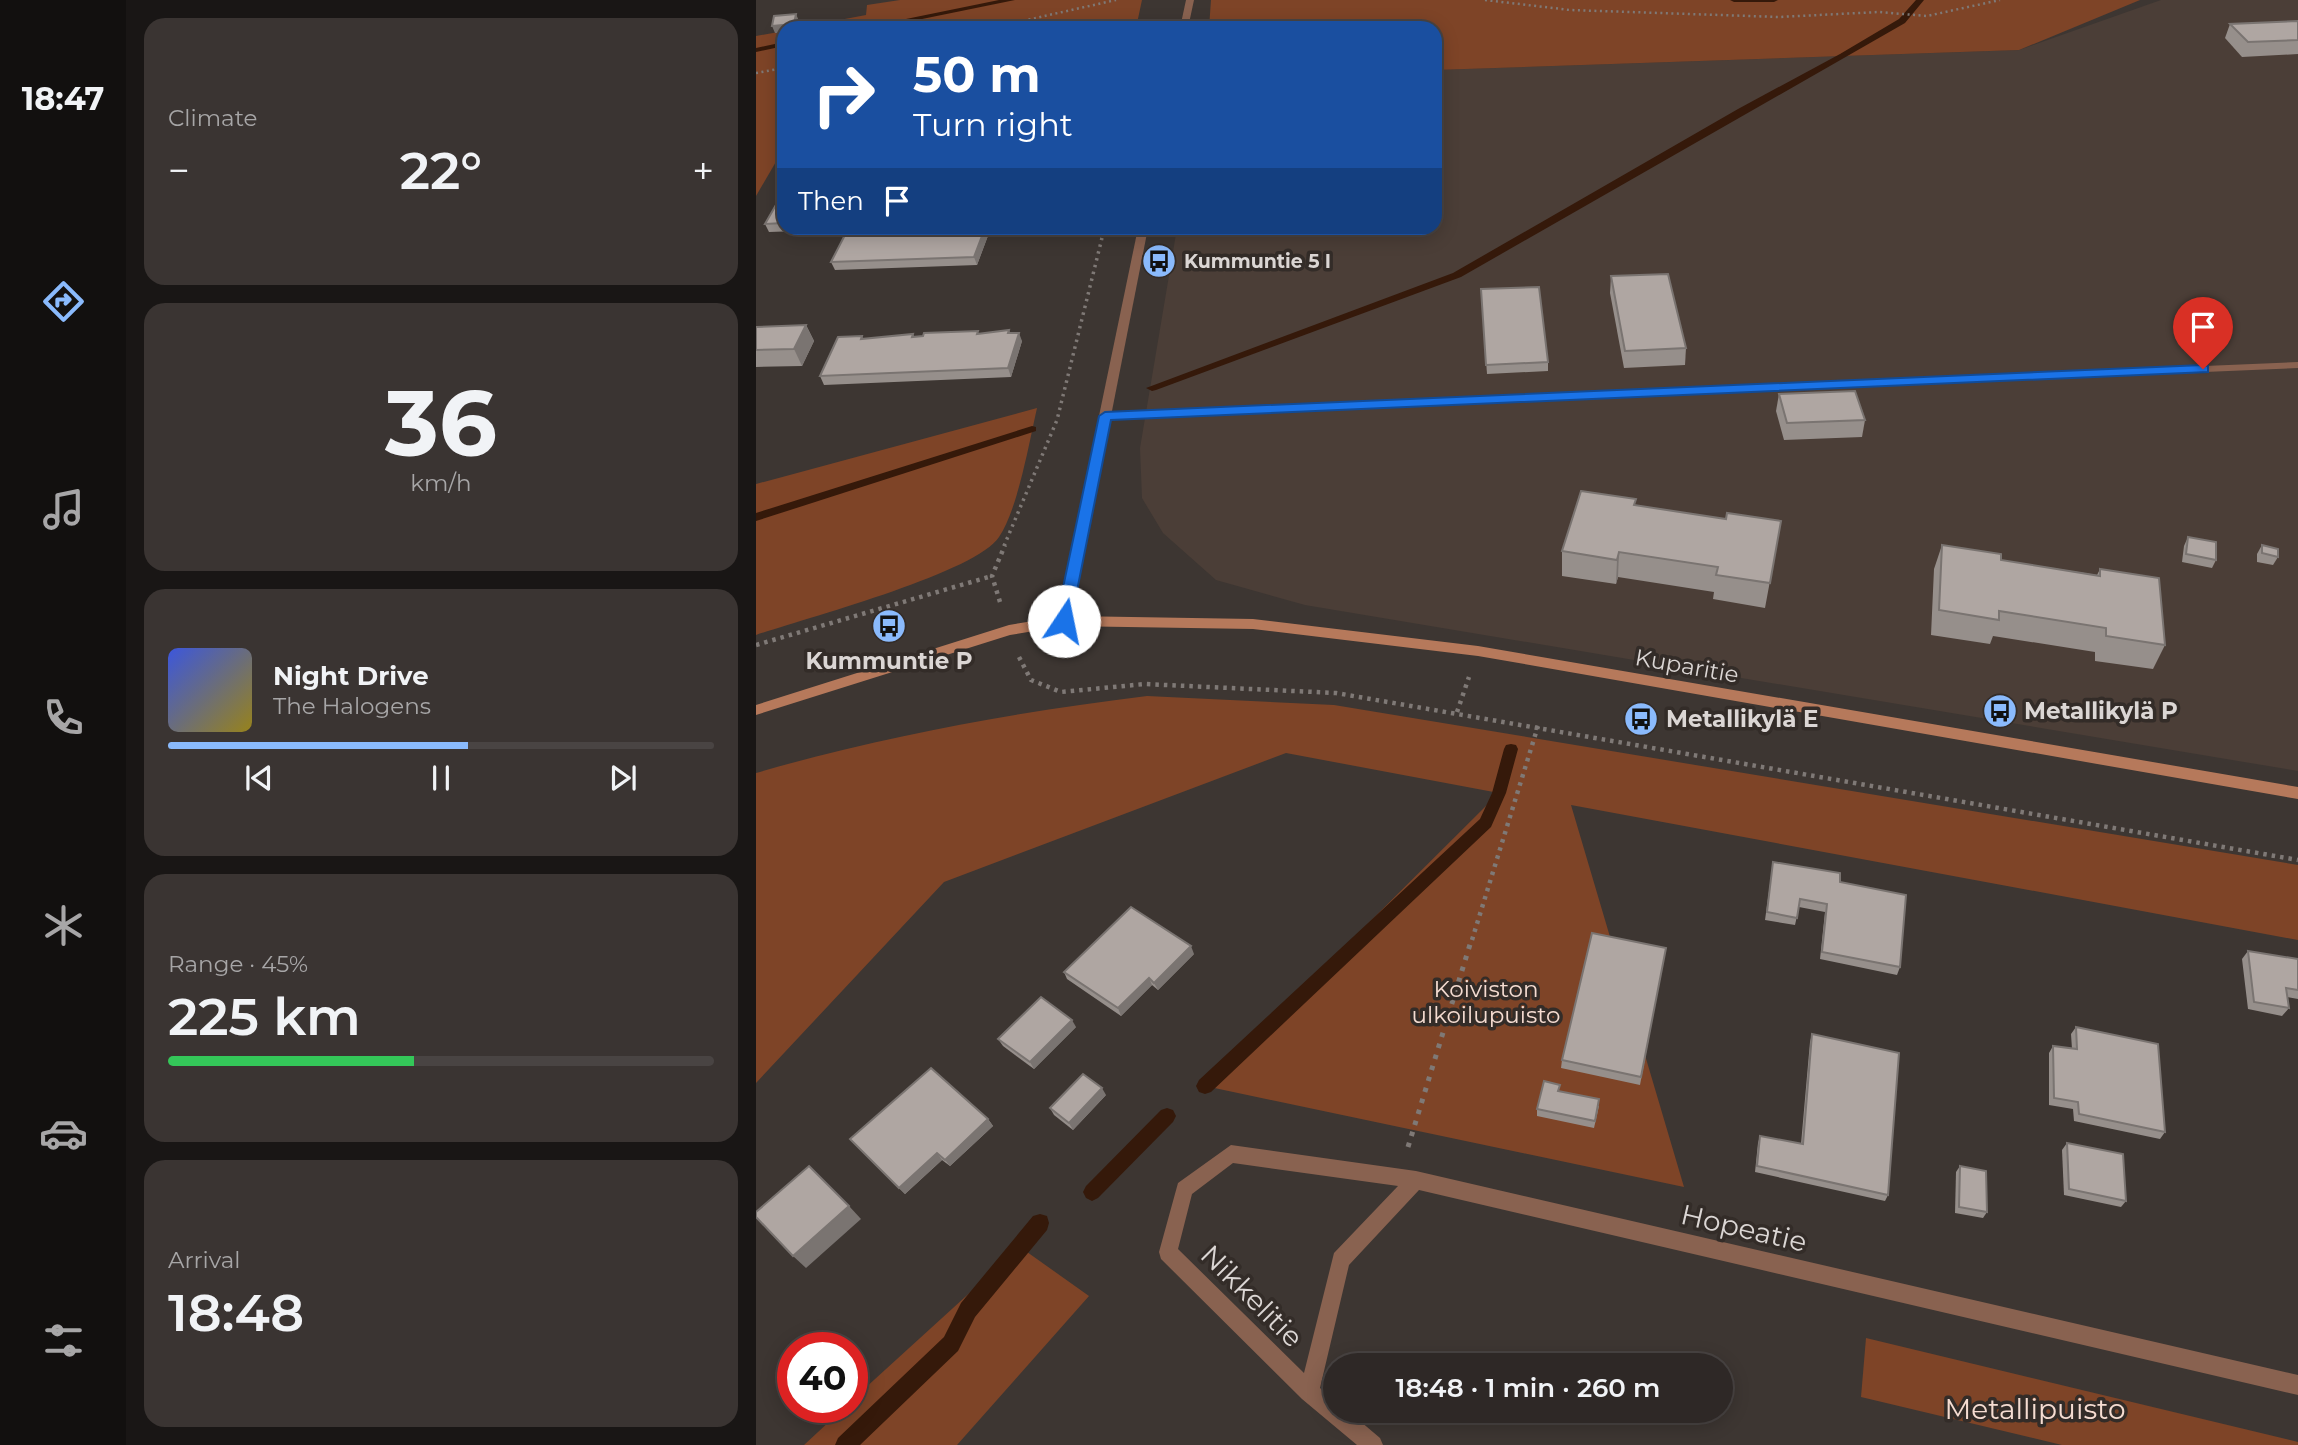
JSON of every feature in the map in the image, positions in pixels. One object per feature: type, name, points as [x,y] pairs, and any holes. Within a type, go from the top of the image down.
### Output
[{"type":"street","points":[[1186,21],[1190,0]]},
{"type":"street","points":[[1064,621],[1142,235]]},
{"type":"street","points":[[1105,416],[2298,365]]},
{"type":"street","name":"Kuparitie","points":[[756,710],[1009,630],[1064,621],[1253,624],[1478,651],[2298,793]]},
{"type":"street","name":"Nikkelitie","points":[[1373,1445],[1309,1392],[1168,1252],[1184,1189],[1231,1154],[1407,1179]]},
{"type":"street","points":[[1309,1392],[1341,1260],[1407,1179]]},
{"type":"street","name":"Hopeatie","points":[[1407,1179],[2298,1385]]},
{"type":"path","points":[[1022,21],[1116,0]]},
{"type":"path","points":[[1485,0],[1570,10],[1725,16],[1903,13],[1918,16],[1953,12],[2000,0]]},
{"type":"path","points":[[756,74],[777,70]]},
{"type":"path","points":[[756,645],[992,576]]},
{"type":"path","points":[[1407,1179],[1538,726]]},
{"type":"shaded area","points":[[2161,0],[2298,0],[2298,771],[1305,605],[1216,580],[1163,533],[1142,498],[1140,448],[1176,235],[1442,235],[1442,70],[2019,50]]},
{"type":"green space","points":[[900,0],[1142,0],[1138,21],[834,21],[866,15],[867,5]]},
{"type":"green space","points":[[1211,0],[2140,0],[2019,50],[1442,70],[1442,21],[1210,21]]},
{"type":"green space","points":[[777,32],[777,160],[756,196],[756,36]]},
{"type":"green space","points":[[1037,408],[1012,510],[999,537],[984,551],[924,580],[886,594],[756,635],[756,484]]},
{"type":"green space","name":"Koiviston ulkoilupuisto","points":[[1147,696],[1334,705],[2298,865],[2298,940],[1571,805],[1684,1187],[1205,1086],[1499,793],[1286,753],[944,882],[756,1083],[756,773],[852,748],[950,727]]},
{"type":"green space","points":[[1020,1247],[1089,1296],[957,1445],[804,1445],[828,1423],[868,1423],[868,1385]]},
{"type":"green space","name":"Metallipuisto","points":[[1866,1338],[2298,1442],[2298,1445],[2062,1445],[1861,1397]]},
{"type":"building","points":[[796,14],[795,21],[777,21],[777,26],[772,26],[774,16]]},
{"type":"building","points":[[2298,21],[2298,40],[2248,42],[2230,24]]},
{"type":"building","points":[[777,203],[777,223],[765,224]]},
{"type":"building","points":[[845,235],[982,235],[974,257],[831,262]]},
{"type":"building","points":[[1668,274],[1686,348],[1625,351],[1611,276]]},
{"type":"building","points":[[1539,287],[1548,362],[1486,365],[1481,289]]},
{"type":"building","points":[[806,325],[794,349],[756,350],[756,327]]},
{"type":"building","points":[[1009,330],[1008,333],[1019,333],[1008,368],[820,376],[838,337],[862,336],[861,339],[913,334],[912,337],[923,336],[924,333],[978,331],[977,334]]},
{"type":"building","points":[[1855,391],[1865,420],[1787,423],[1779,394]]},
{"type":"building","points":[[1581,491],[1636,499],[1634,505],[1726,519],[1727,513],[1781,521],[1770,583],[1716,575],[1718,567],[1619,552],[1617,560],[1562,551]]},
{"type":"building","points":[[2188,537],[2216,542],[2216,560],[2186,554]]},
{"type":"building","points":[[1942,545],[2001,554],[2001,560],[2100,576],[2100,569],[2159,578],[2165,645],[2106,636],[2106,628],[1999,611],[1999,620],[1939,610]]},
{"type":"building","points":[[2262,545],[2278,549],[2278,557],[2262,553]]},
{"type":"building","points":[[1773,862],[1840,873],[1840,882],[1906,895],[1900,967],[1822,952],[1827,904],[1800,899],[1797,918],[1767,912]]},
{"type":"building","points":[[1131,907],[1191,946],[1154,983],[1149,978],[1118,1008],[1064,972]]},
{"type":"building","points":[[1592,933],[1666,948],[1641,1077],[1562,1060]]},
{"type":"building","points":[[2248,951],[2298,959],[2298,990],[2286,988],[2289,1008],[2254,1002]]},
{"type":"building","points":[[1041,997],[1072,1020],[1030,1062],[998,1039]]},
{"type":"building","points":[[2076,1027],[2158,1044],[2165,1132],[2079,1114],[2078,1102],[2054,1098],[2053,1046],[2077,1049]]},
{"type":"building","points":[[1812,1034],[1899,1053],[1888,1195],[1757,1166],[1760,1136],[1803,1144]]},
{"type":"building","points":[[931,1068],[988,1119],[945,1160],[937,1153],[899,1188],[850,1139]]},
{"type":"building","points":[[1083,1074],[1102,1088],[1069,1123],[1050,1108]]},
{"type":"building","points":[[1544,1081],[1560,1085],[1558,1091],[1599,1099],[1595,1121],[1537,1109]]},
{"type":"building","points":[[2067,1143],[2123,1154],[2126,1201],[2069,1189]]},
{"type":"building","points":[[809,1166],[849,1206],[793,1256],[756,1217],[756,1212]]},
{"type":"building","points":[[1960,1166],[1986,1171],[1987,1212],[1959,1207]]},
{"type":"waterway","points":[[902,21],[1011,0]]},
{"type":"waterway","points":[[1734,0],[1774,0]]},
{"type":"waterway","points":[[1152,388],[1457,275],[1902,21],[1920,0]]},
{"type":"waterway","points":[[756,50],[777,46]]},
{"type":"waterway","points":[[756,517],[1032,429]]},
{"type":"waterway","points":[[1205,1086],[1486,823],[1499,793],[1511,749]]},
{"type":"waterway","points":[[1092,1192],[1167,1116]]},
{"type":"waterway","points":[[845,1445],[951,1344],[968,1310],[1040,1223]]},
{"type":"place","name":"Kummuntie 5 I","points":[[1159,261]]},
{"type":"place","name":"Kummuntie P","points":[[889,626]]},
{"type":"place","name":"Metallikylä P","points":[[2000,711]]},
{"type":"place","name":"Metallikylä E","points":[[1641,719]]},
{"type":"route","points":[[1064,621],[1105,416],[2203,369]]}]
